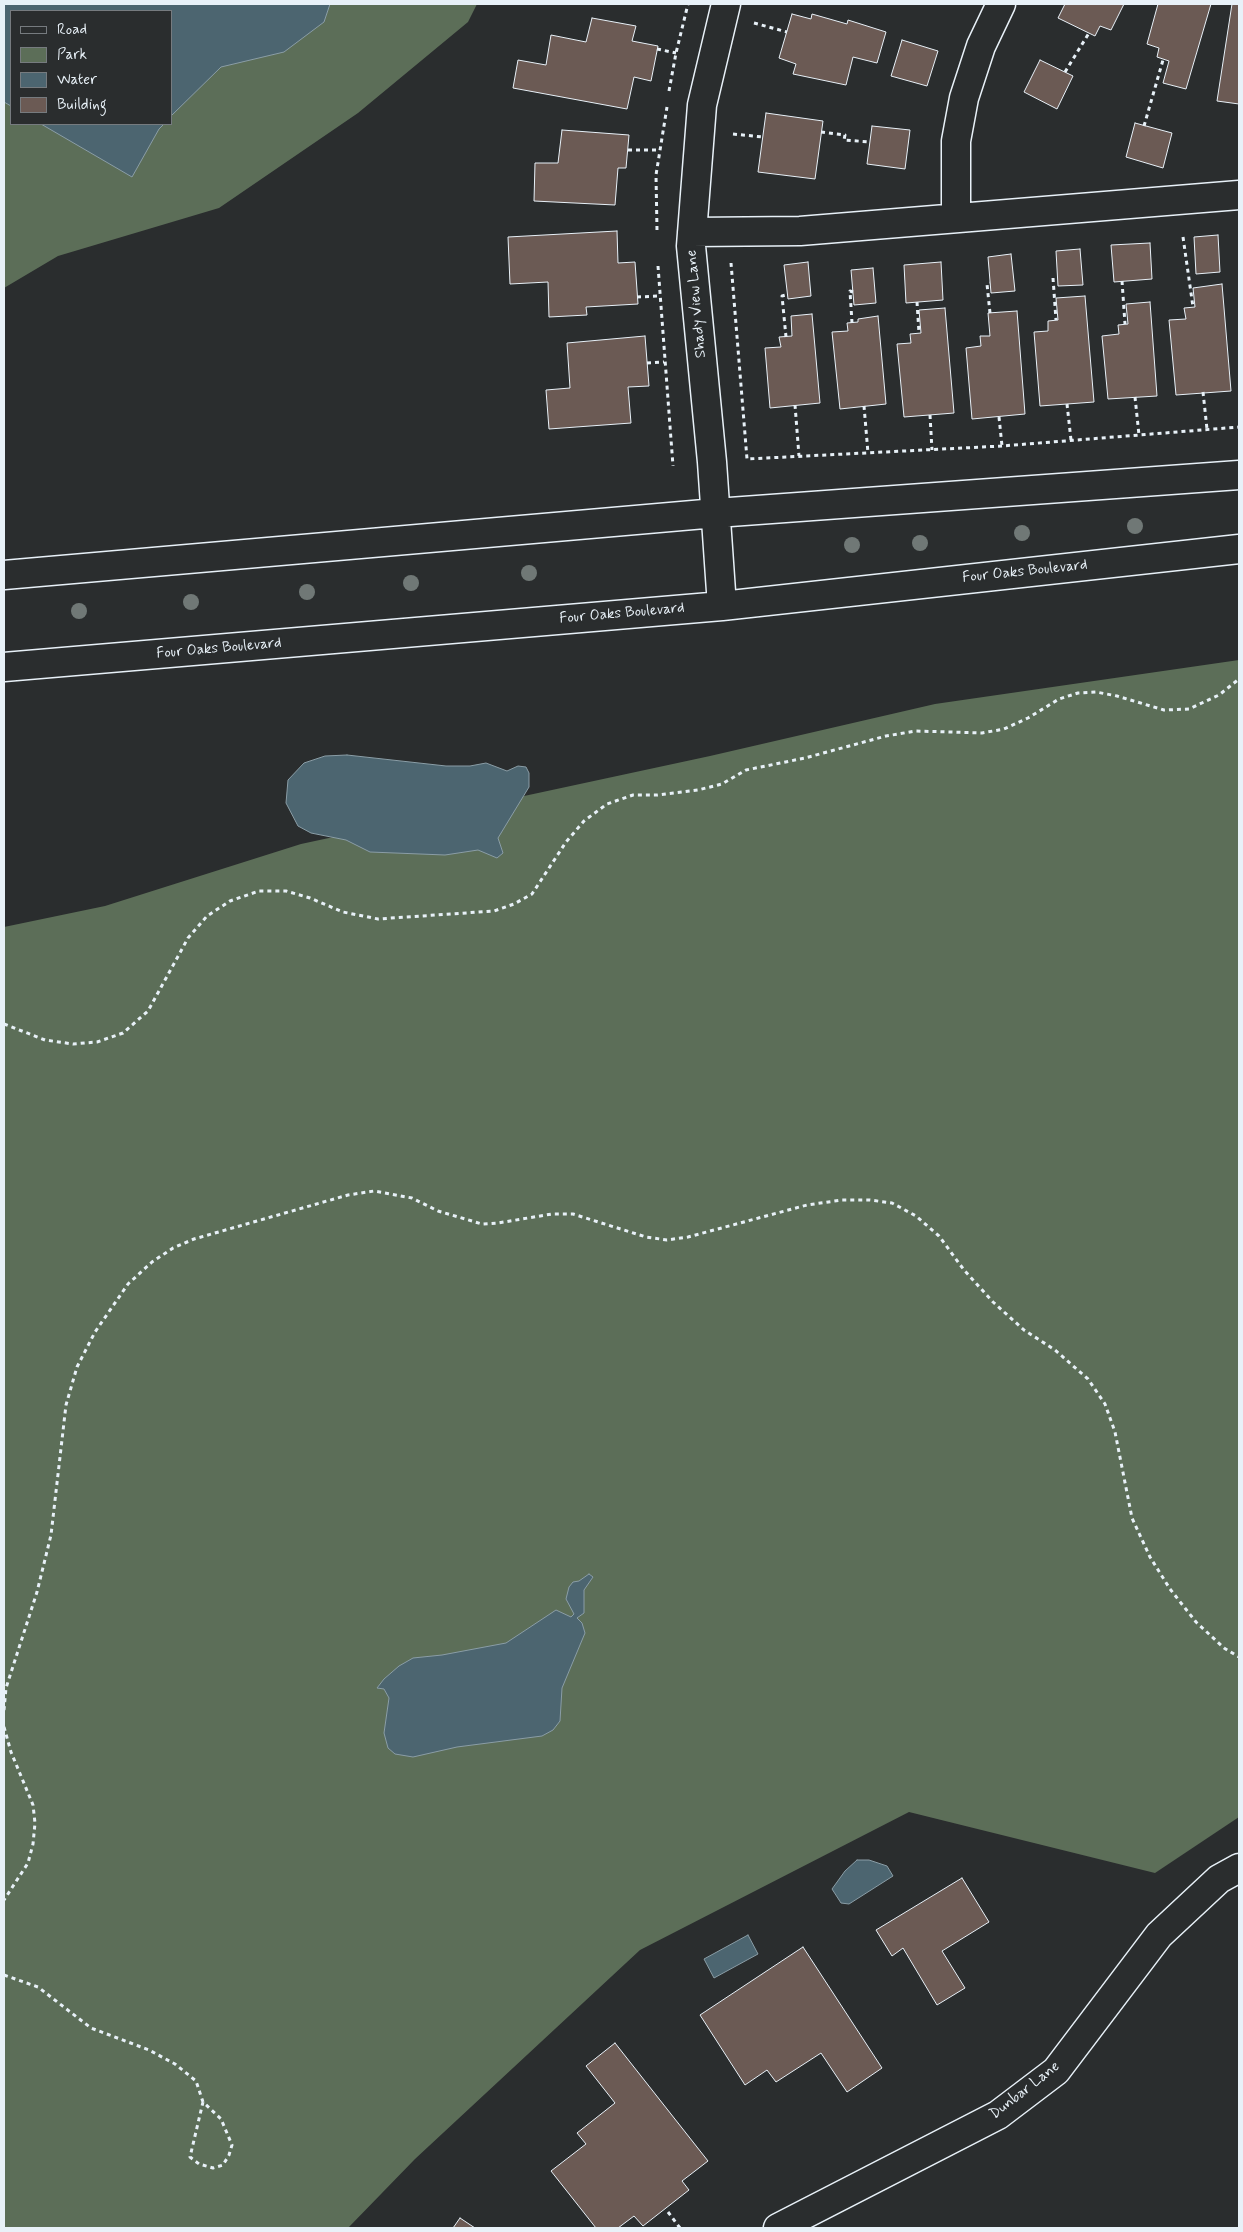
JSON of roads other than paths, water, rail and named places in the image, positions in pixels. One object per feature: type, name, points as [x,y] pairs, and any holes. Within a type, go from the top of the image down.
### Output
[{"type":"street","name":"Shady View Lane","points":[[722,606],[716,512],[691,246],[702,105],[726,4]]},
{"type":"street","points":[[956,218],[956,141],[964,98],[979,52],[1001,4]]},
{"type":"street","points":[[692,232],[800,231],[1239,195]]},
{"type":"street","points":[[4,575],[716,512],[1239,475]]},
{"type":"street","name":"Four Oaks Boulevard","points":[[4,667],[722,606],[1239,549]]},
{"type":"street","name":"Dunbar Lane","points":[[778,2228],[998,2115],[1056,2071],[1159,1935],[1219,1879],[1239,1868]]},
{"type":"water","points":[[4,4],[330,4],[324,22],[284,52],[221,67],[172,115],[172,10],[10,10],[10,105],[4,102]]},
{"type":"water","points":[[43,125],[163,125],[132,177]]},
{"type":"water","points":[[347,755],[446,766],[470,766],[486,763],[507,771],[518,766],[526,767],[529,773],[529,787],[498,838],[503,853],[497,858],[478,850],[445,855],[370,852],[346,840],[311,833],[298,826],[286,803],[288,780],[304,763],[325,756]]},
{"type":"water","points":[[589,1574],[593,1577],[584,1590],[584,1613],[577,1618],[582,1623],[585,1633],[562,1688],[560,1721],[553,1730],[542,1736],[457,1747],[413,1757],[395,1754],[388,1748],[384,1733],[389,1698],[384,1689],[377,1688],[399,1666],[413,1658],[442,1655],[506,1643],[556,1610],[571,1617],[574,1614],[566,1599],[569,1587],[573,1582],[579,1581]]},
{"type":"water","points":[[857,1860],[869,1860],[887,1866],[893,1876],[849,1904],[841,1903],[832,1889],[845,1871]]},
{"type":"water","points":[[748,1935],[758,1954],[714,1978],[704,1959]]}]
